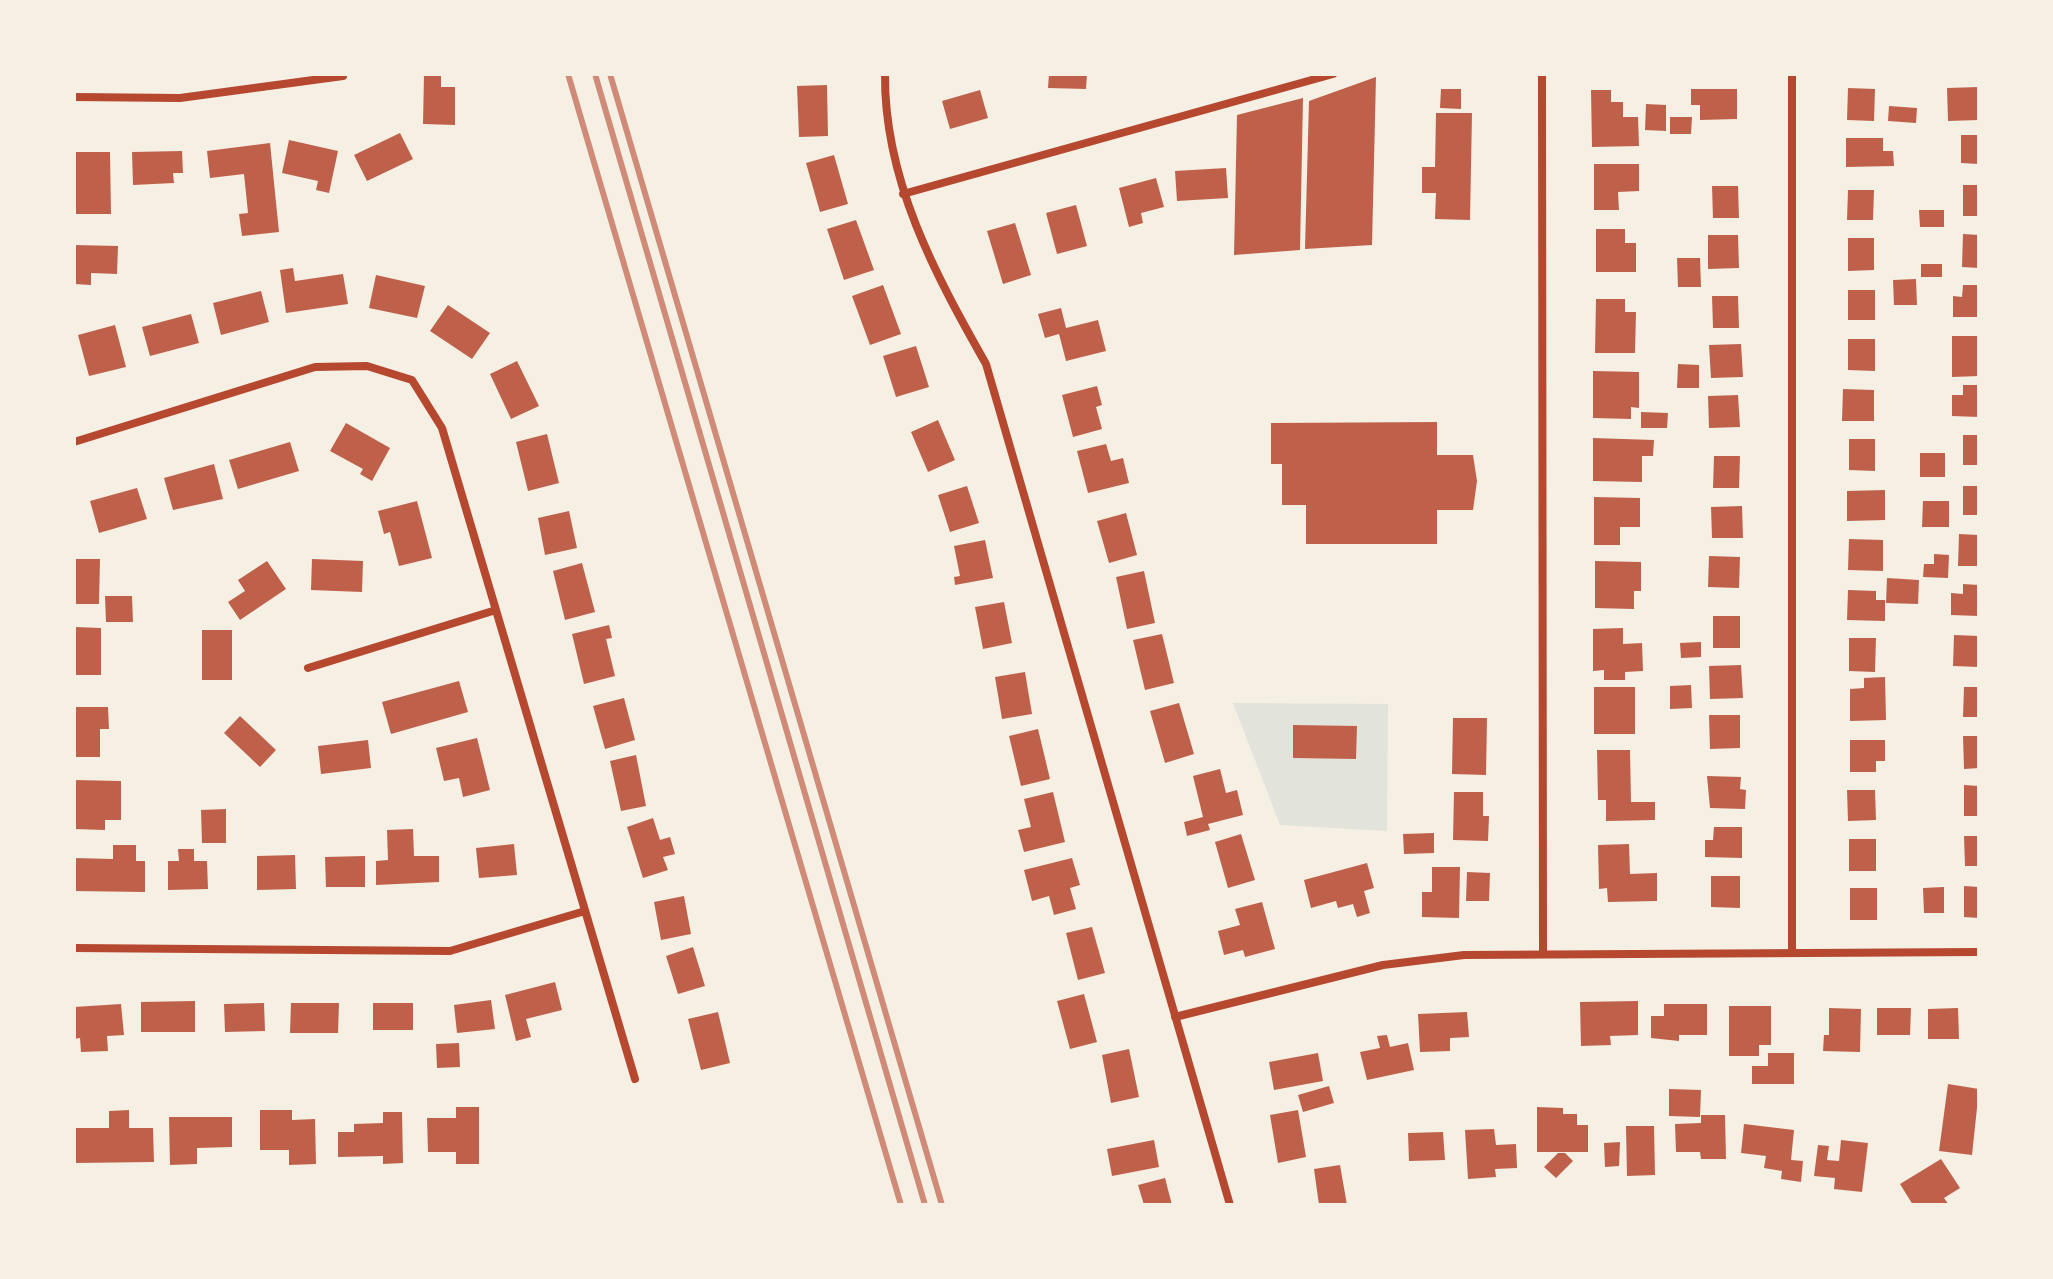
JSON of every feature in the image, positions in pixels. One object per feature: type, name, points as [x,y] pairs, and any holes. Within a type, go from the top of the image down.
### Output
[{"type":"street","points":[[885,74],[885,100],[903,194],[938,278],[986,364],[1230,1205]]},
{"type":"street","points":[[903,194],[1333,74]]},
{"type":"street","points":[[1542,74],[1543,954]]},
{"type":"street","points":[[1792,74],[1792,953]]},
{"type":"street","points":[[74,97],[180,98],[343,76]]},
{"type":"street","points":[[74,442],[315,367],[367,366],[412,380],[442,428],[635,1079]]},
{"type":"street","points":[[308,668],[496,610]]},
{"type":"street","points":[[74,948],[450,951],[585,911]]},
{"type":"street","points":[[1175,1017],[1383,965],[1464,955],[1979,952]]},
{"type":"shaded area","points":[[1233,703],[1388,704],[1387,831],[1280,825]]},
{"type":"building","points":[[1049,74],[1087,74],[1086,89],[1048,88]]},
{"type":"building","points":[[424,75],[441,75],[441,87],[455,87],[455,125],[423,124]]},
{"type":"building","points":[[1376,77],[1372,245],[1305,249],[1309,101]]},
{"type":"building","points":[[827,85],[828,136],[799,137],[797,86]]},
{"type":"building","points":[[1979,87],[1979,120],[1948,121],[1947,88]]},
{"type":"building","points":[[1848,88],[1875,89],[1874,121],[1847,120]]},
{"type":"building","points":[[1441,89],[1461,89],[1461,109],[1440,108]]},
{"type":"building","points":[[1691,89],[1737,89],[1737,119],[1700,120],[1700,105],[1691,105]]},
{"type":"building","points":[[980,90],[988,118],[950,129],[942,101]]},
{"type":"building","points":[[1591,90],[1611,90],[1611,102],[1623,102],[1623,117],[1638,117],[1639,146],[1592,147]]},
{"type":"building","points":[[1303,98],[1300,250],[1234,255],[1237,115]]},
{"type":"building","points":[[1646,104],[1666,105],[1666,131],[1645,130]]},
{"type":"building","points":[[1889,106],[1917,108],[1916,123],[1888,121]]},
{"type":"building","points":[[1436,113],[1472,113],[1470,220],[1435,219],[1436,193],[1422,193],[1422,167],[1435,167]]},
{"type":"building","points":[[1670,117],[1692,117],[1691,134],[1670,134]]},
{"type":"building","points":[[400,133],[413,159],[367,181],[354,155]]},
{"type":"building","points":[[1961,135],[1979,135],[1979,164],[1961,163]]},
{"type":"building","points":[[1846,138],[1883,138],[1883,151],[1893,151],[1894,166],[1846,167]]},
{"type":"building","points":[[289,140],[338,151],[329,193],[316,190],[318,181],[282,173]]},
{"type":"building","points":[[270,143],[279,232],[242,236],[239,214],[248,213],[244,174],[210,178],[207,151]]},
{"type":"building","points":[[182,151],[183,173],[173,173],[174,183],[133,185],[132,152]]},
{"type":"building","points":[[74,152],[110,152],[111,214],[74,214]]},
{"type":"building","points":[[834,155],[848,204],[820,212],[806,163]]},
{"type":"building","points":[[1594,164],[1639,164],[1639,191],[1618,192],[1619,210],[1594,210]]},
{"type":"building","points":[[1226,168],[1228,198],[1177,201],[1175,171]]},
{"type":"building","points":[[1156,178],[1164,207],[1141,213],[1143,223],[1129,227],[1119,188]]},
{"type":"building","points":[[1963,185],[1979,185],[1979,216],[1963,216]]},
{"type":"building","points":[[1712,186],[1738,186],[1739,218],[1713,218]]},
{"type":"building","points":[[1848,190],[1874,190],[1873,220],[1847,220]]},
{"type":"building","points":[[1076,205],[1087,246],[1057,254],[1046,213]]},
{"type":"building","points":[[1919,210],[1944,210],[1944,227],[1920,227]]},
{"type":"building","points":[[856,220],[874,270],[844,280],[827,229]]},
{"type":"building","points":[[1015,223],[1031,275],[1003,284],[987,231]]},
{"type":"building","points":[[1596,229],[1625,229],[1625,243],[1636,243],[1636,272],[1596,272]]},
{"type":"building","points":[[1963,234],[1979,235],[1979,268],[1962,267]]},
{"type":"building","points":[[1708,235],[1738,235],[1739,268],[1708,269]]},
{"type":"building","points":[[1848,238],[1874,238],[1874,270],[1848,271]]},
{"type":"building","points":[[74,245],[118,246],[117,274],[91,273],[91,285],[74,284]]},
{"type":"building","points":[[1677,258],[1700,258],[1701,287],[1678,287]]},
{"type":"building","points":[[1921,264],[1942,264],[1942,277],[1921,277]]},
{"type":"building","points":[[293,268],[295,281],[343,274],[348,304],[286,313],[280,270]]},
{"type":"building","points":[[376,275],[425,286],[417,318],[369,308]]},
{"type":"building","points":[[1916,279],[1917,305],[1894,305],[1893,280]]},
{"type":"building","points":[[883,285],[901,334],[870,345],[852,296]]},
{"type":"building","points":[[1963,285],[1979,285],[1979,317],[1953,317],[1953,296],[1962,297]]},
{"type":"building","points":[[1848,290],[1875,290],[1875,320],[1848,320]]},
{"type":"building","points":[[261,291],[269,322],[221,335],[213,303]]},
{"type":"building","points":[[1712,296],[1738,296],[1739,328],[1713,328]]},
{"type":"building","points":[[1596,299],[1625,299],[1625,312],[1636,312],[1635,353],[1595,353]]},
{"type":"building","points":[[448,305],[490,333],[472,359],[430,331]]},
{"type":"building","points":[[1061,308],[1066,328],[1098,320],[1106,351],[1066,361],[1059,334],[1045,338],[1038,314]]},
{"type":"building","points":[[191,314],[199,343],[150,356],[142,327]]},
{"type":"building","points":[[115,325],[126,367],[89,376],[78,335]]},
{"type":"building","points":[[1952,336],[1979,336],[1979,376],[1952,377]]},
{"type":"building","points":[[1848,339],[1875,339],[1875,371],[1848,370]]},
{"type":"building","points":[[1741,344],[1743,377],[1711,378],[1709,345]]},
{"type":"building","points":[[916,346],[929,387],[896,397],[883,356]]},
{"type":"building","points":[[517,361],[539,406],[511,419],[490,374]]},
{"type":"building","points":[[1678,364],[1699,365],[1699,388],[1677,388]]},
{"type":"building","points":[[1593,371],[1639,372],[1639,408],[1631,407],[1631,419],[1593,418]]},
{"type":"building","points":[[1963,385],[1979,385],[1979,417],[1952,416],[1952,395],[1963,395]]},
{"type":"building","points":[[1097,386],[1102,405],[1096,407],[1102,429],[1073,437],[1062,395]]},
{"type":"building","points":[[1843,389],[1874,390],[1874,421],[1842,421]]},
{"type":"building","points":[[1738,395],[1740,427],[1709,428],[1708,396]]},
{"type":"building","points":[[1641,412],[1668,413],[1667,428],[1641,428]]},
{"type":"building","points":[[938,420],[955,460],[928,472],[911,432]]},
{"type":"building","points":[[1437,422],[1437,455],[1473,455],[1477,481],[1473,510],[1437,510],[1437,544],[1306,544],[1306,505],[1282,505],[1282,464],[1271,464],[1271,423]]},
{"type":"building","points":[[346,423],[390,448],[372,481],[360,474],[363,469],[330,451]]},
{"type":"building","points":[[547,434],[559,483],[528,491],[516,442]]},
{"type":"building","points":[[1963,435],[1979,435],[1979,465],[1963,465]]},
{"type":"building","points":[[1593,438],[1654,440],[1653,456],[1642,456],[1642,482],[1593,481]]},
{"type":"building","points":[[1849,439],[1875,439],[1875,471],[1849,470]]},
{"type":"building","points":[[290,442],[299,471],[238,489],[229,460]]},
{"type":"building","points":[[1106,444],[1111,461],[1123,458],[1129,483],[1088,493],[1077,451]]},
{"type":"building","points":[[1920,453],[1945,453],[1945,477],[1920,477]]},
{"type":"building","points":[[1714,456],[1740,456],[1739,488],[1713,488]]},
{"type":"building","points":[[214,464],[223,499],[173,510],[164,478]]},
{"type":"building","points":[[967,486],[979,523],[950,532],[938,495]]},
{"type":"building","points":[[1963,486],[1979,486],[1979,515],[1963,515]]},
{"type":"building","points":[[137,488],[147,519],[99,533],[90,501]]},
{"type":"building","points":[[1885,490],[1885,520],[1847,521],[1847,491]]},
{"type":"building","points":[[1594,497],[1640,498],[1640,527],[1620,527],[1620,545],[1594,545]]},
{"type":"building","points":[[417,501],[432,558],[399,566],[390,532],[384,534],[378,511]]},
{"type":"building","points":[[1923,501],[1949,501],[1949,527],[1922,527]]},
{"type":"building","points":[[1742,506],[1743,538],[1712,538],[1711,507]]},
{"type":"building","points":[[569,511],[577,548],[545,555],[538,518]]},
{"type":"building","points":[[1126,513],[1137,555],[1109,563],[1097,521]]},
{"type":"building","points":[[1959,534],[1979,535],[1979,566],[1958,566]]},
{"type":"building","points":[[1849,539],[1883,540],[1883,571],[1848,570]]},
{"type":"building","points":[[985,540],[993,578],[955,585],[954,577],[960,576],[954,546]]},
{"type":"building","points":[[1934,554],[1949,555],[1948,578],[1923,577],[1924,564],[1934,564]]},
{"type":"building","points":[[1709,556],[1740,557],[1739,588],[1708,587]]},
{"type":"building","points":[[74,559],[100,559],[99,604],[74,604]]},
{"type":"building","points":[[312,559],[363,561],[362,592],[311,590]]},
{"type":"building","points":[[267,561],[286,589],[240,620],[228,602],[245,591],[238,580]]},
{"type":"building","points":[[1595,561],[1641,562],[1641,591],[1634,591],[1634,609],[1595,608]]},
{"type":"building","points":[[582,563],[595,612],[565,620],[553,571]]},
{"type":"building","points":[[1144,571],[1155,623],[1127,629],[1116,577]]},
{"type":"building","points":[[1887,578],[1919,580],[1918,604],[1886,603]]},
{"type":"building","points":[[1963,584],[1979,585],[1979,616],[1951,615],[1951,593],[1963,594]]},
{"type":"building","points":[[1848,590],[1876,591],[1876,600],[1885,600],[1885,621],[1847,620]]},
{"type":"building","points":[[105,596],[132,596],[133,622],[106,622]]},
{"type":"building","points":[[1004,602],[1012,643],[983,649],[975,607]]},
{"type":"building","points":[[1713,616],[1740,616],[1740,648],[1713,648]]},
{"type":"building","points":[[609,625],[612,638],[606,639],[615,676],[584,684],[572,634]]},
{"type":"building","points":[[75,627],[101,628],[101,675],[74,675]]},
{"type":"building","points":[[1623,628],[1623,644],[1642,643],[1643,671],[1625,672],[1625,680],[1604,680],[1604,670],[1593,671],[1593,629]]},
{"type":"building","points":[[202,630],[232,630],[232,680],[202,680]]},
{"type":"building","points":[[1162,634],[1174,683],[1145,690],[1133,640]]},
{"type":"building","points":[[1954,635],[1979,636],[1979,667],[1953,666]]},
{"type":"building","points":[[1849,638],[1876,638],[1875,672],[1849,671]]},
{"type":"building","points":[[1701,642],[1701,657],[1681,658],[1680,643]]},
{"type":"building","points":[[1741,665],[1743,698],[1710,699],[1709,666]]},
{"type":"building","points":[[1025,672],[1032,714],[1002,719],[995,677]]},
{"type":"building","points":[[1885,677],[1886,720],[1850,721],[1850,689],[1864,688],[1864,678]]},
{"type":"building","points":[[459,681],[468,712],[391,734],[382,702]]},
{"type":"building","points":[[1691,685],[1692,708],[1670,709],[1670,686]]},
{"type":"building","points":[[1594,687],[1635,687],[1635,734],[1594,734]]},
{"type":"building","points":[[1964,687],[1979,687],[1979,717],[1963,717]]},
{"type":"building","points":[[624,698],[635,740],[605,749],[593,706]]},
{"type":"building","points":[[1179,703],[1194,754],[1165,763],[1150,711]]},
{"type":"building","points":[[74,707],[108,707],[109,729],[100,729],[100,757],[74,757]]},
{"type":"building","points":[[1709,715],[1740,715],[1740,748],[1710,749]]},
{"type":"building","points":[[240,716],[276,750],[260,767],[224,733]]},
{"type":"building","points":[[1453,718],[1487,718],[1486,775],[1452,774]]},
{"type":"building","points":[[1293,725],[1357,726],[1356,759],[1293,758]]},
{"type":"building","points":[[1038,729],[1050,779],[1021,786],[1009,736]]},
{"type":"building","points":[[1963,736],[1979,736],[1979,768],[1964,769]]},
{"type":"building","points":[[477,738],[490,790],[463,797],[459,778],[444,781],[436,748]]},
{"type":"building","points":[[368,740],[371,768],[321,774],[318,746]]},
{"type":"building","points":[[1850,740],[1885,740],[1885,761],[1876,761],[1876,772],[1850,772]]},
{"type":"building","points":[[1597,750],[1630,750],[1631,802],[1655,802],[1655,820],[1606,821],[1606,800],[1598,800]]},
{"type":"building","points":[[636,755],[646,806],[621,811],[610,761]]},
{"type":"building","points":[[1220,769],[1226,793],[1237,790],[1243,815],[1208,824],[1210,830],[1187,836],[1184,822],[1203,817],[1193,776]]},
{"type":"building","points":[[1707,776],[1741,777],[1740,789],[1746,790],[1745,809],[1710,808]]},
{"type":"building","points":[[74,780],[121,781],[121,820],[105,820],[105,830],[74,829]]},
{"type":"building","points":[[1964,785],[1979,786],[1979,816],[1964,816]]},
{"type":"building","points":[[1847,790],[1875,790],[1876,820],[1848,821]]},
{"type":"building","points":[[1053,792],[1065,842],[1024,852],[1018,830],[1031,827],[1024,799]]},
{"type":"building","points":[[1454,792],[1483,792],[1483,816],[1489,816],[1488,841],[1453,840]]},
{"type":"building","points":[[226,809],[226,843],[202,843],[201,810]]},
{"type":"building","points":[[653,818],[660,840],[670,837],[675,854],[663,857],[668,870],[643,878],[627,827]]},
{"type":"building","points":[[1714,827],[1742,827],[1742,858],[1705,857],[1705,840],[1713,840]]},
{"type":"building","points":[[413,829],[414,856],[439,856],[439,882],[376,885],[376,861],[388,860],[387,830]]},
{"type":"building","points":[[1434,833],[1434,853],[1404,854],[1403,834]]},
{"type":"building","points":[[1241,834],[1255,880],[1228,888],[1215,842]]},
{"type":"building","points":[[1964,836],[1979,836],[1979,866],[1965,866]]},
{"type":"building","points":[[1849,839],[1876,839],[1876,871],[1849,871]]},
{"type":"building","points":[[514,844],[517,875],[479,878],[476,848]]},
{"type":"building","points":[[1629,844],[1630,874],[1657,873],[1657,901],[1608,902],[1607,888],[1599,889],[1598,845]]},
{"type":"building","points":[[113,845],[136,845],[136,861],[145,861],[145,892],[74,891],[74,858],[113,859]]},
{"type":"building","points":[[178,849],[194,849],[194,861],[207,861],[208,889],[168,890],[168,861],[179,861]]},
{"type":"building","points":[[295,855],[296,889],[257,890],[257,856]]},
{"type":"building","points":[[365,856],[365,887],[326,887],[325,857]]},
{"type":"building","points":[[1072,858],[1080,885],[1070,888],[1076,909],[1054,915],[1049,896],[1032,901],[1024,870]]},
{"type":"building","points":[[1367,863],[1374,888],[1364,891],[1370,913],[1357,917],[1353,904],[1338,908],[1336,901],[1311,908],[1304,880]]},
{"type":"building","points":[[1432,867],[1460,867],[1459,918],[1422,917],[1422,892],[1432,892]]},
{"type":"building","points":[[1467,872],[1490,873],[1489,901],[1466,901]]},
{"type":"building","points":[[1711,876],[1740,876],[1740,908],[1711,907]]},
{"type":"building","points":[[1964,886],[1979,887],[1979,918],[1964,917]]},
{"type":"building","points":[[1944,887],[1944,913],[1924,913],[1923,888]]},
{"type":"building","points":[[1850,888],[1877,888],[1877,920],[1850,920]]},
{"type":"building","points":[[684,896],[691,934],[661,940],[654,902]]},
{"type":"building","points":[[1262,902],[1275,949],[1245,957],[1243,950],[1224,955],[1218,931],[1240,925],[1235,909]]},
{"type":"building","points":[[1092,927],[1105,973],[1078,980],[1066,933]]},
{"type":"building","points":[[693,947],[705,986],[678,994],[666,956]]},
{"type":"building","points":[[555,982],[562,1010],[526,1019],[531,1037],[516,1041],[505,995]]},
{"type":"building","points":[[1084,994],[1097,1042],[1070,1049],[1057,1001]]},
{"type":"building","points":[[491,1000],[495,1029],[457,1033],[454,1005]]},
{"type":"building","points":[[195,1001],[195,1032],[141,1032],[141,1002]]},
{"type":"building","points":[[1638,1001],[1638,1035],[1610,1036],[1611,1045],[1581,1046],[1580,1002]]},
{"type":"building","points":[[264,1003],[265,1031],[225,1032],[224,1004]]},
{"type":"building","points":[[291,1003],[339,1003],[338,1033],[290,1033]]},
{"type":"building","points":[[373,1003],[413,1003],[413,1030],[373,1030]]},
{"type":"building","points":[[121,1004],[124,1035],[107,1036],[108,1051],[81,1052],[80,1038],[74,1039],[74,1007]]},
{"type":"building","points":[[1664,1004],[1707,1004],[1707,1035],[1679,1035],[1679,1041],[1651,1038],[1651,1016],[1664,1016]]},
{"type":"building","points":[[1729,1006],[1771,1006],[1771,1045],[1759,1045],[1759,1056],[1729,1056]]},
{"type":"building","points":[[1829,1008],[1861,1009],[1860,1052],[1823,1051],[1824,1035],[1829,1035]]},
{"type":"building","points":[[1877,1008],[1911,1008],[1910,1035],[1877,1035]]},
{"type":"building","points":[[1958,1008],[1959,1039],[1928,1039],[1928,1009]]},
{"type":"building","points":[[718,1012],[730,1063],[701,1070],[688,1019]]},
{"type":"building","points":[[1467,1012],[1469,1037],[1450,1038],[1450,1051],[1420,1052],[1418,1014]]},
{"type":"building","points":[[1387,1035],[1390,1047],[1408,1043],[1414,1070],[1367,1080],[1360,1052],[1380,1048],[1377,1036]]},
{"type":"building","points":[[459,1043],[460,1067],[437,1068],[436,1044]]},
{"type":"building","points":[[1129,1049],[1139,1097],[1111,1103],[1102,1055]]},
{"type":"building","points":[[1318,1053],[1323,1081],[1274,1090],[1269,1062]]},
{"type":"building","points":[[1768,1053],[1794,1053],[1794,1084],[1752,1084],[1752,1066],[1768,1066]]},
{"type":"building","points":[[1948,1084],[1979,1089],[1972,1155],[1939,1151]]},
{"type":"building","points":[[1329,1086],[1334,1103],[1303,1112],[1298,1095]]},
{"type":"building","points":[[1669,1089],[1701,1090],[1700,1117],[1669,1116]]},
{"type":"building","points":[[456,1107],[479,1107],[479,1164],[456,1164],[456,1152],[428,1152],[427,1118],[456,1118]]},
{"type":"building","points":[[1537,1107],[1563,1108],[1563,1114],[1577,1114],[1577,1125],[1588,1125],[1588,1152],[1537,1152]]},
{"type":"building","points":[[129,1110],[129,1128],[153,1128],[154,1162],[74,1163],[74,1128],[109,1128],[109,1111]]},
{"type":"building","points":[[260,1110],[292,1110],[292,1120],[315,1119],[316,1164],[289,1165],[289,1150],[260,1150]]},
{"type":"building","points":[[1298,1110],[1306,1157],[1278,1163],[1270,1115]]},
{"type":"building","points":[[383,1112],[402,1112],[403,1163],[383,1164],[383,1156],[338,1157],[338,1132],[354,1132],[354,1124],[383,1123]]},
{"type":"building","points":[[1701,1115],[1725,1115],[1726,1159],[1701,1159],[1700,1152],[1676,1152],[1675,1124],[1701,1123]]},
{"type":"building","points":[[169,1117],[232,1117],[232,1147],[197,1148],[197,1164],[170,1165]]},
{"type":"building","points":[[1744,1124],[1794,1130],[1791,1160],[1803,1161],[1801,1182],[1781,1179],[1782,1171],[1764,1168],[1766,1156],[1741,1153]]},
{"type":"building","points":[[1626,1126],[1654,1126],[1655,1175],[1627,1176]]},
{"type":"building","points":[[1494,1129],[1496,1145],[1516,1144],[1517,1168],[1495,1169],[1496,1177],[1468,1179],[1465,1130]]},
{"type":"building","points":[[1443,1132],[1445,1160],[1409,1161],[1408,1133]]},
{"type":"building","points":[[1154,1140],[1159,1167],[1112,1176],[1107,1149]]},
{"type":"building","points":[[1841,1140],[1868,1143],[1862,1192],[1834,1189],[1835,1178],[1814,1176],[1818,1145],[1829,1146],[1827,1160],[1839,1161]]},
{"type":"building","points":[[1620,1142],[1619,1166],[1605,1167],[1604,1143]]},
{"type":"building","points":[[1558,1153],[1565,1153],[1573,1161],[1556,1178],[1544,1167]]},
{"type":"building","points":[[1941,1159],[1960,1188],[1944,1198],[1949,1205],[1913,1205],[1900,1184]]},
{"type":"building","points":[[1340,1165],[1347,1205],[1319,1205],[1314,1169]]},
{"type":"building","points":[[1165,1178],[1172,1205],[1144,1205],[1138,1185]]},
{"type":"railway","points":[[568,74],[901,1205]]},
{"type":"railway","points":[[595,74],[925,1205]]},
{"type":"railway","points":[[610,74],[942,1205]]}]
